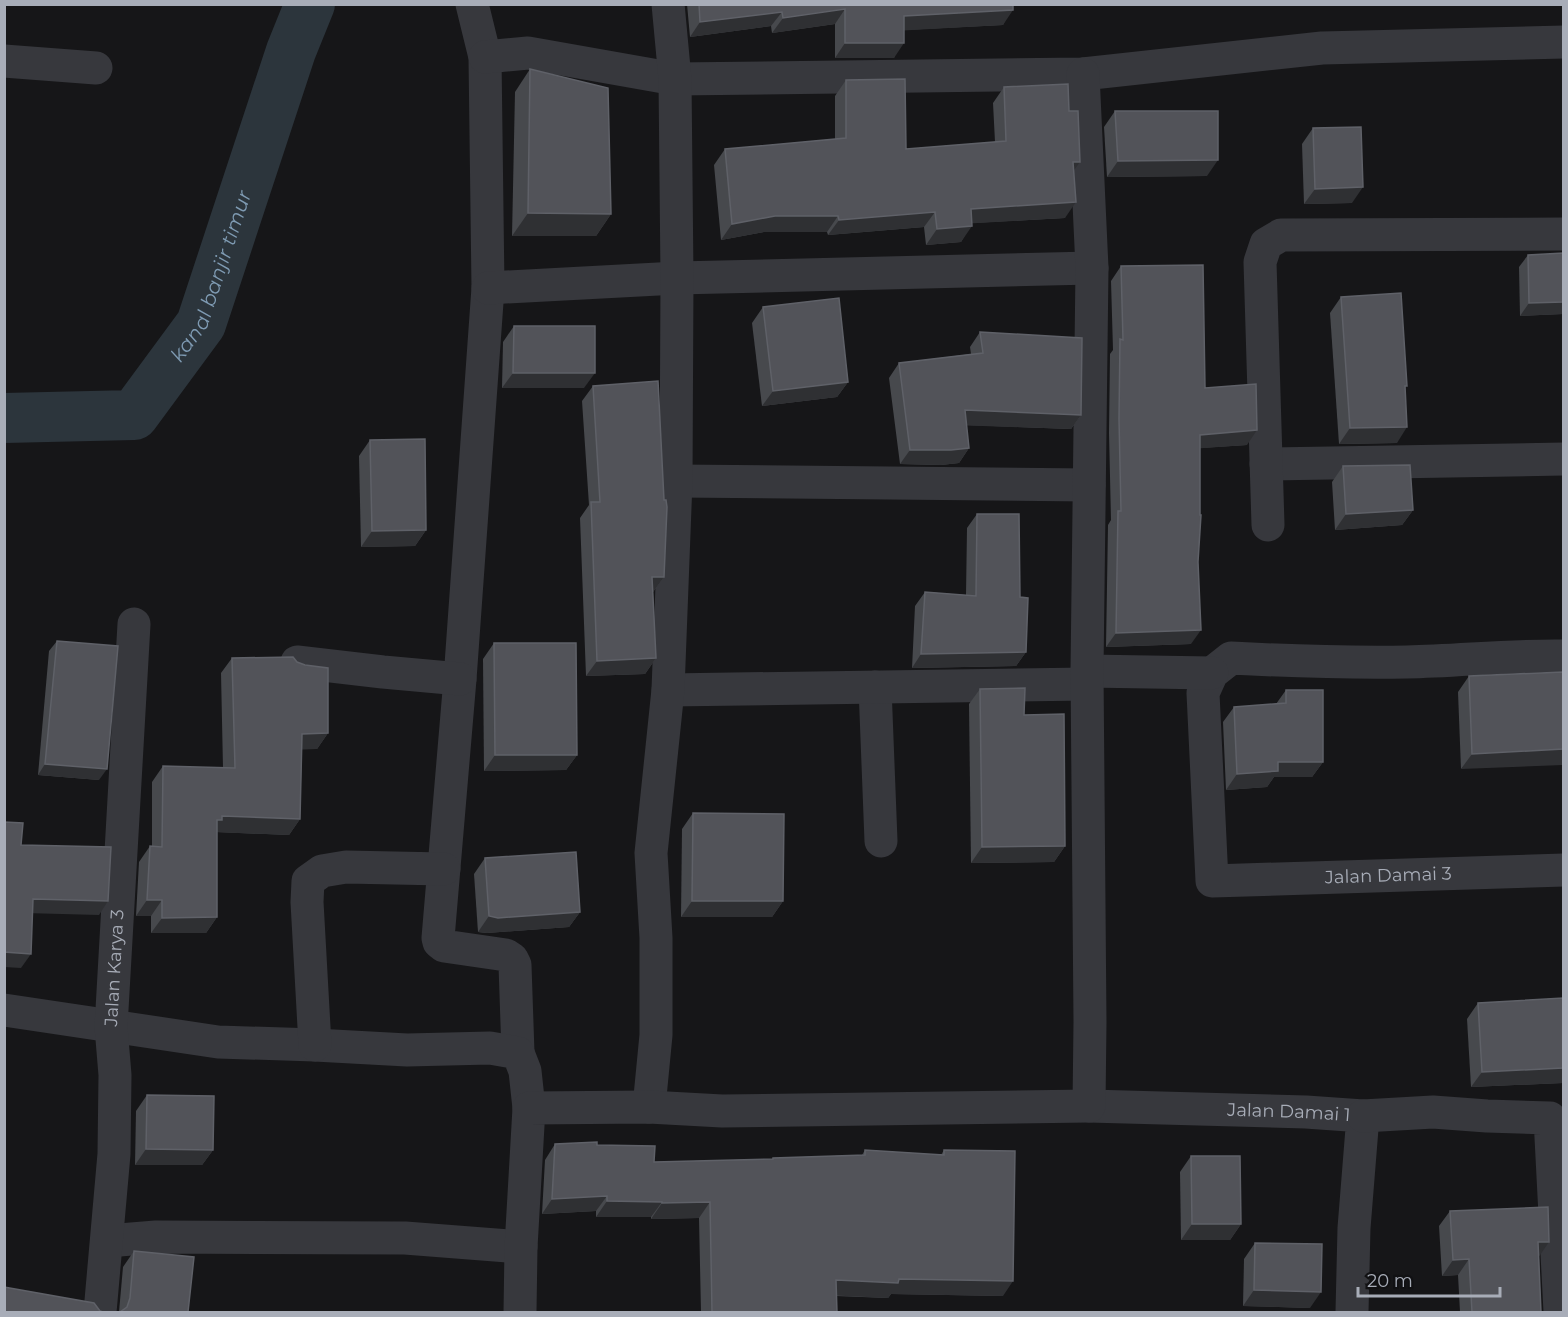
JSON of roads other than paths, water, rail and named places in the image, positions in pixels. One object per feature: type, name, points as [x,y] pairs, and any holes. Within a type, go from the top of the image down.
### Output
[{"type":"street","points":[[472,4],[485,57],[488,288],[460,679],[438,938],[444,946],[506,955],[515,965],[518,1053],[525,1071],[529,1108],[520,1247],[520,1312]]},
{"type":"street","points":[[650,1107],[656,1025],[656,939],[651,853],[668,690],[676,481],[675,79],[668,4]]},
{"type":"street","points":[[485,57],[528,53],[675,79],[1083,74],[1322,48],[1563,42]]},
{"type":"street","points":[[4,61],[96,68]]},
{"type":"street","points":[[1083,74],[1092,268],[1087,677],[1089,1106]]},
{"type":"street","points":[[1268,525],[1260,261],[1266,244],[1281,235],[1563,234]]},
{"type":"street","points":[[488,288],[677,278],[1092,268]]},
{"type":"street","points":[[1266,464],[1563,459]]},
{"type":"street","points":[[676,481],[1089,484]]},
{"type":"street","name":"Jalan Karya 3","points":[[100,1312],[114,1154],[115,1075],[111,1027],[134,624]]},
{"type":"street","points":[[668,690],[875,687],[1212,673],[1231,658],[1407,662],[1563,656]]},
{"type":"street","points":[[297,663],[460,679]]},
{"type":"street","name":"Jalan Damai 3","points":[[1212,673],[1203,693],[1212,881],[1563,870]]},
{"type":"street","points":[[875,687],[880,841]]},
{"type":"street","points":[[315,1045],[307,902],[308,881],[322,871],[346,867],[444,869]]},
{"type":"street","points":[[4,1010],[218,1042],[407,1050],[490,1048],[518,1053]]},
{"type":"street","name":"Jalan Damai 1","points":[[529,1108],[650,1107],[733,1111],[1089,1106],[1306,1112],[1363,1116],[1354,1228],[1352,1312]]},
{"type":"street","points":[[1363,1116],[1433,1112],[1486,1116],[1557,1117],[1560,1312]]},
{"type":"street","points":[[107,1240],[156,1237],[405,1238],[520,1247]]},
{"type":"waterway","name":"kanal banjir timur","points":[[4,418],[134,415],[201,324],[291,51],[310,4]]}]
